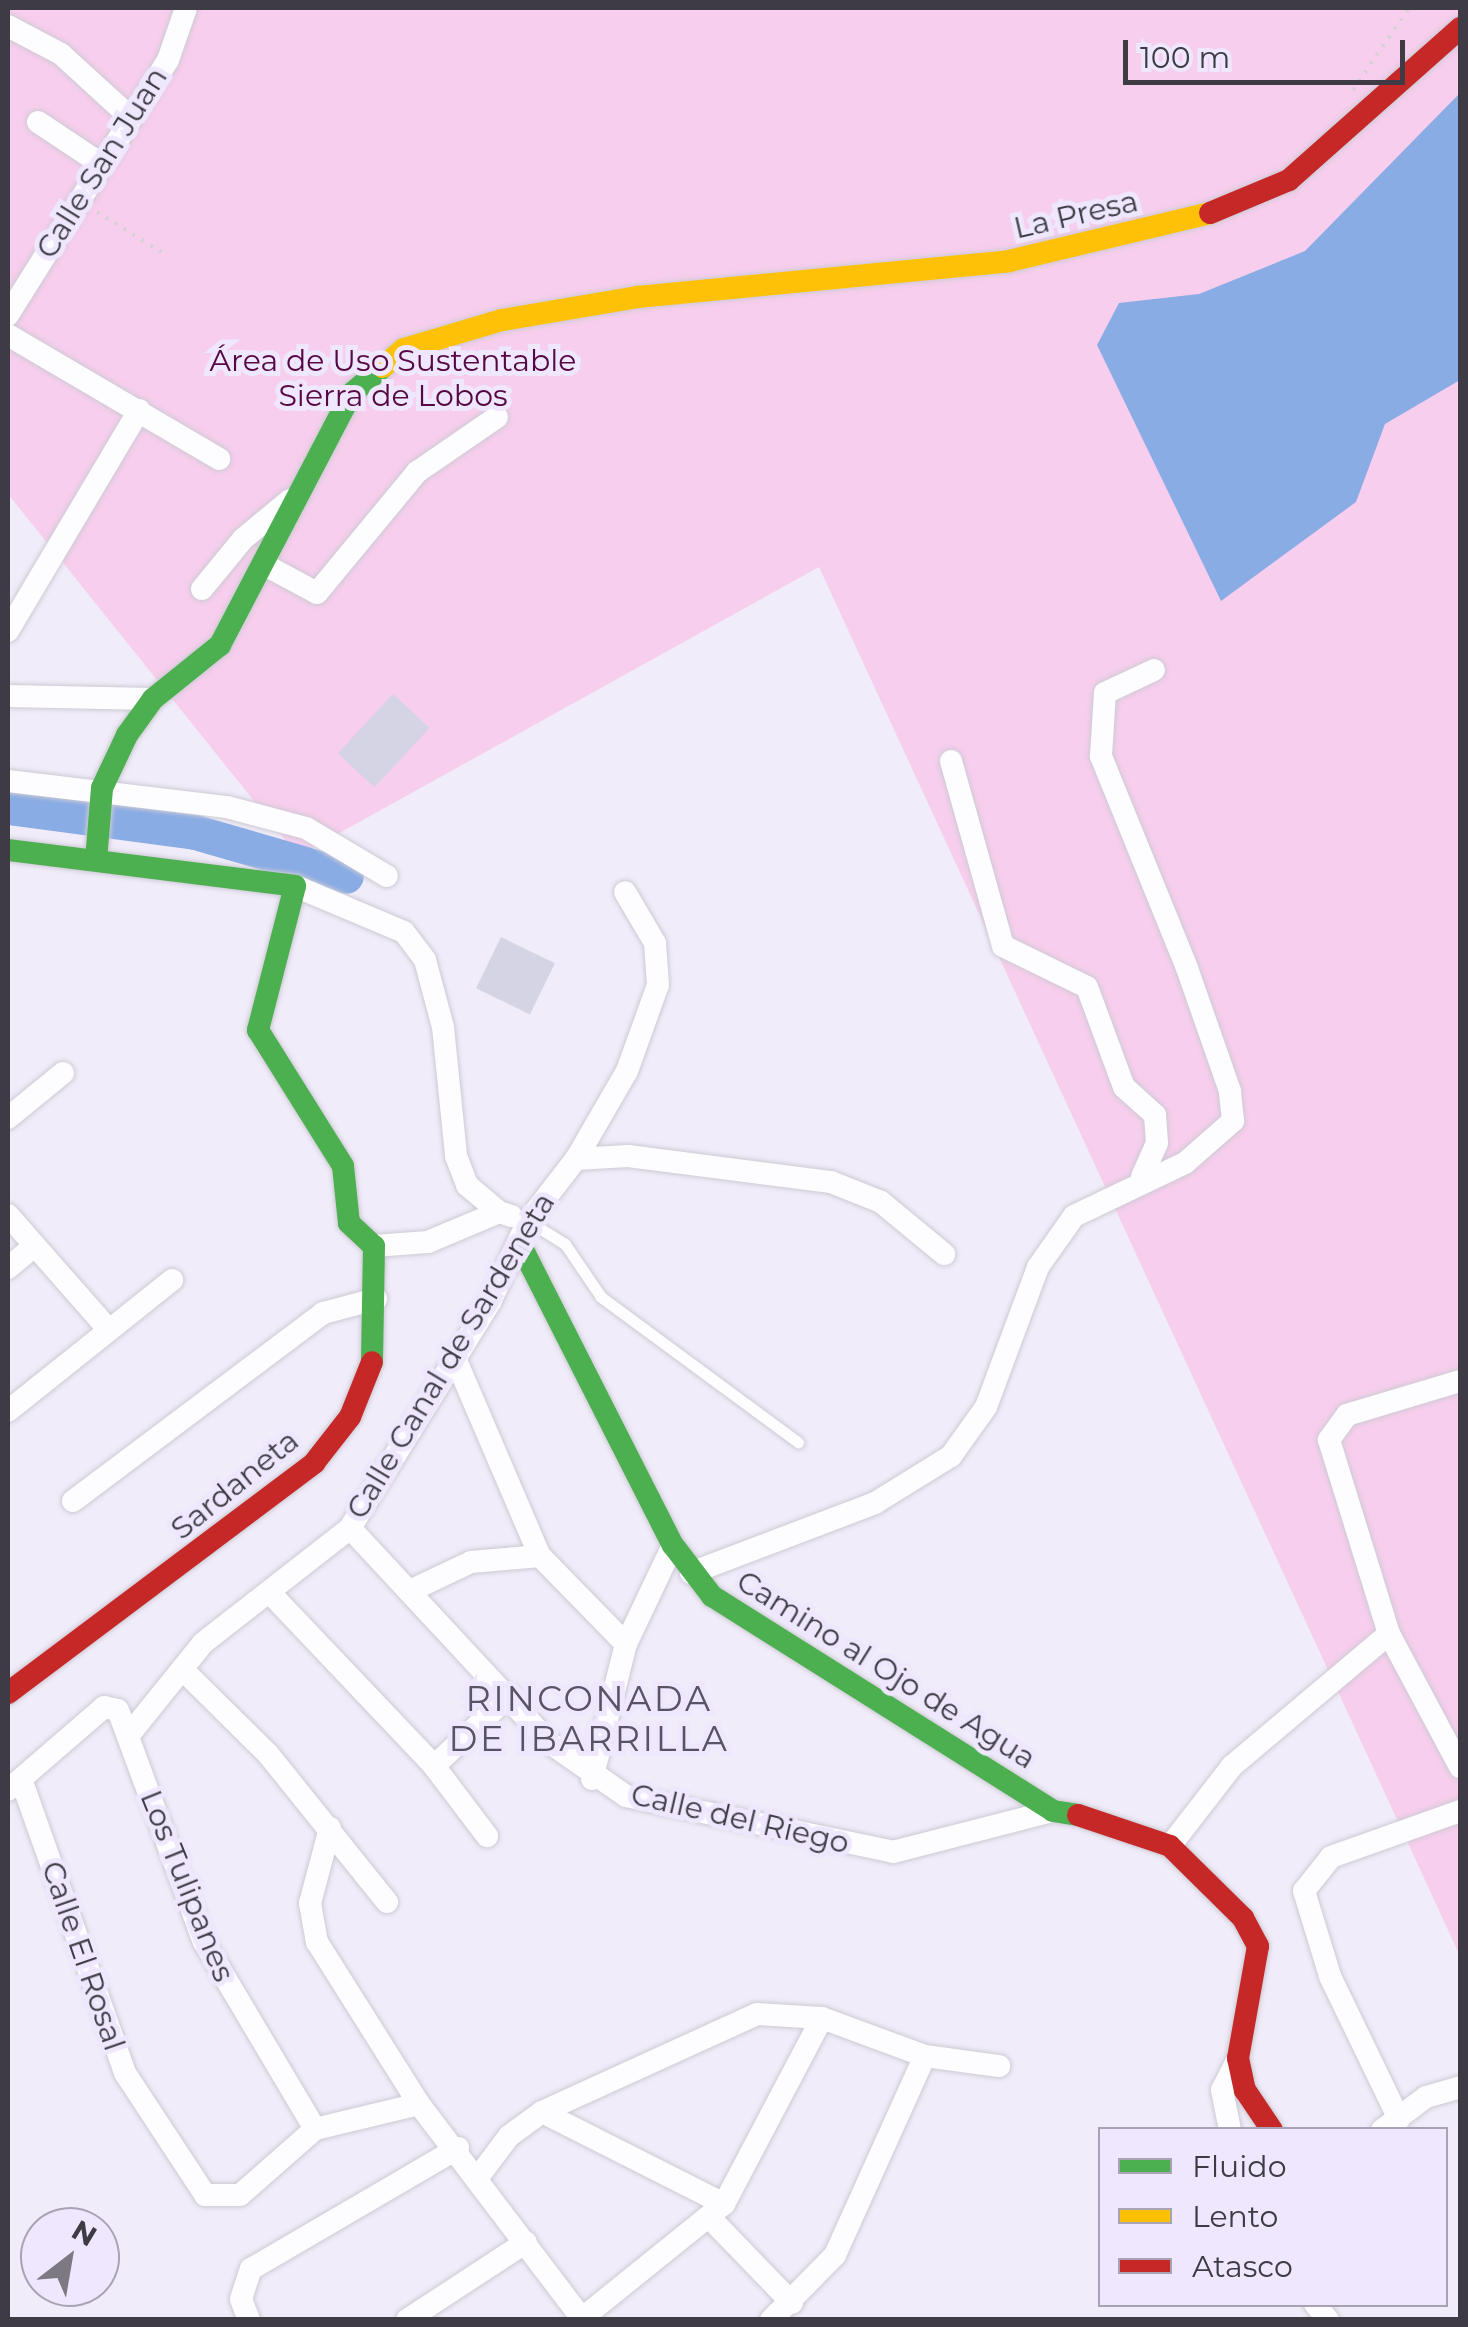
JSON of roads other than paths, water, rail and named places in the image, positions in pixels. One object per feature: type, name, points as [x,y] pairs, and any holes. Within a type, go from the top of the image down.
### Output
[{"type":"street","name":"Calle San Juan","points":[[8,315],[98,162],[168,60],[186,8]]},
{"type":"street","points":[[8,26],[60,54],[129,116]]},
{"type":"street","name":"La Presa","points":[[153,698],[220,646],[293,498],[351,394],[404,349],[502,320],[638,296],[1010,261],[1227,209],[1318,158],[1460,28]]},
{"type":"street","points":[[38,122],[98,162]]},
{"type":"street","points":[[8,334],[219,459]]},
{"type":"street","points":[[8,631],[139,410]]},
{"type":"street","points":[[263,564],[317,592],[417,472],[497,417]]},
{"type":"street","points":[[202,590],[243,539],[293,498]]},
{"type":"street","points":[[692,1573],[875,1502],[951,1456],[986,1408],[1024,1299],[1058,1235],[1094,1199],[1207,1148],[1235,1108],[1102,756],[1105,693],[1154,670]]},
{"type":"street","points":[[8,696],[153,698],[101,796],[96,849]]},
{"type":"street","points":[[950,761],[1002,946],[1087,987],[1124,1086],[1155,1115],[1157,1143],[1142,1177]]},
{"type":"street","points":[[8,781],[306,828],[387,876]]},
{"type":"street","points":[[8,850],[96,849],[295,886],[404,932],[425,960],[443,1027],[456,1156],[466,1185],[499,1212],[528,1221]]},
{"type":"street","points":[[295,886],[258,1030],[329,1136],[343,1166],[349,1223],[374,1246],[428,1242],[467,1229],[499,1212]]},
{"type":"street","name":"Calle Canal de Sardeneta","points":[[128,1736],[216,1632],[272,1596],[350,1528],[521,1246],[528,1221],[576,1159],[627,1071],[658,984],[655,943],[624,892]]},
{"type":"street","points":[[8,1118],[64,1073]]},
{"type":"street","points":[[576,1159],[628,1156],[831,1182],[881,1202],[944,1254]]},
{"type":"street","points":[[8,1215],[32,1247],[109,1330]]},
{"type":"street","name":"Sardaneta","points":[[8,1693],[314,1463],[350,1417],[372,1363],[374,1246]]},
{"type":"street","name":"Camino al Ojo de Agua","points":[[521,1246],[673,1545],[692,1573],[748,1620],[1054,1811]]},
{"type":"street","points":[[8,1268],[32,1247]]},
{"type":"street","points":[[8,1411],[172,1280]]},
{"type":"street","points":[[73,1501],[324,1313],[376,1299]]},
{"type":"street","points":[[455,1358],[540,1556],[626,1644]]},
{"type":"street","points":[[1460,1381],[1364,1409],[1331,1430],[1389,1634],[1460,1767]]},
{"type":"street","name":"Calle del Riego","points":[[350,1528],[592,1780],[655,1804],[893,1852],[1054,1811]]},
{"type":"street","points":[[592,1780],[626,1644],[673,1545]]},
{"type":"street","points":[[412,1590],[471,1562],[540,1556]]},
{"type":"street","points":[[272,1596],[434,1766],[488,1836]]},
{"type":"street","points":[[1170,1846],[1259,1740],[1389,1634]]},
{"type":"street","points":[[183,1670],[330,1828],[387,1902]]},
{"type":"street","points":[[434,1766],[510,1695]]},
{"type":"street","points":[[14,1785],[95,1714],[114,1706],[128,1736]]},
{"type":"street","name":"Los Tulipanes","points":[[128,1736],[204,1942],[315,2129]]},
{"type":"street","name":"Calle El Rosal","points":[[14,1785],[125,2074],[192,2184],[218,2199],[240,2195],[315,2129]]},
{"type":"street","points":[[1054,1811],[1116,1822],[1170,1846],[1242,1918],[1258,1946],[1238,2058],[1222,2090],[1229,2127]]},
{"type":"street","points":[[1460,1811],[1331,1857],[1304,1891],[1330,1976],[1391,2124],[1426,2097],[1460,2087]]},
{"type":"street","points":[[330,1828],[311,1926],[419,2104],[458,2148],[582,2319],[717,2211],[822,2018]]},
{"type":"street","points":[[479,2176],[509,2136],[542,2112],[730,2022],[779,2012],[822,2018],[925,2056],[998,2066]]},
{"type":"street","points":[[771,2320],[792,2303],[854,2221],[925,2056]]},
{"type":"street","points":[[1238,2058],[1245,2090],[1270,2127]]},
{"type":"street","points":[[315,2129],[419,2104]]},
{"type":"street","points":[[542,2112],[717,2211],[792,2303]]},
{"type":"street","points":[[250,2320],[240,2299],[251,2269],[458,2148]]},
{"type":"street","points":[[406,2320],[526,2242]]},
{"type":"lane","points":[[528,1221],[565,1244],[601,1297],[798,1442]]},
{"type":"water","points":[[1460,93],[1460,380],[1385,424],[1356,502],[1221,601],[1097,345],[1119,303],[1199,294],[1305,251]]},
{"type":"waterway","points":[[8,807],[195,832],[346,876]]},
{"type":"district","name":"RINCONADA DE IBARRILLA","points":[[589,1719]]},
{"type":"park label","name":"Área de Uso Sustentable Sierra de Lobos","points":[[393,378]]}]
